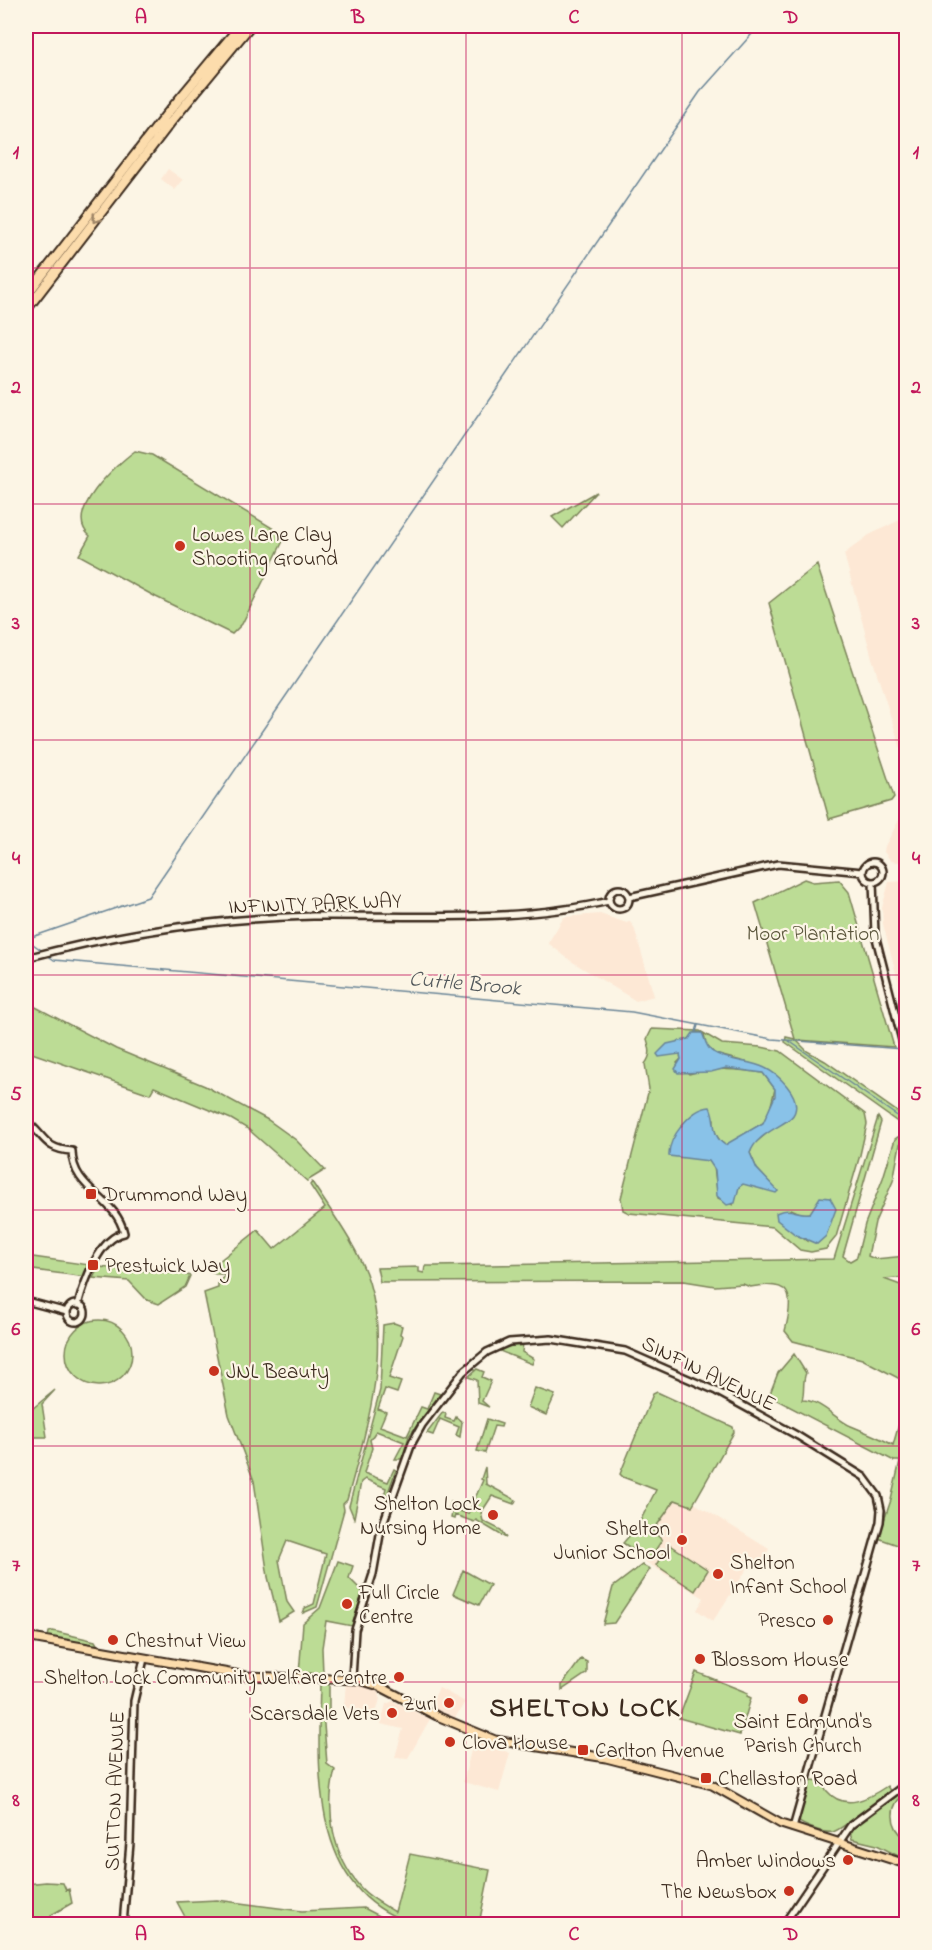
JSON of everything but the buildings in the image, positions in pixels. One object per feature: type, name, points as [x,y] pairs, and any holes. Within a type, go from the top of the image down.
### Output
[{"type":"highway","points":[[26,296],[166,115],[240,26]]},
{"type":"highway","points":[[26,310],[184,105],[250,26]]},
{"type":"main road","points":[[26,1637],[246,1676],[352,1678],[379,1686],[437,1716],[495,1740],[606,1758],[712,1785],[764,1816],[793,1828],[906,1864]]},
{"type":"street","points":[[875,861],[881,865],[883,874],[879,880],[873,882],[866,879],[863,872],[868,863],[875,861]]},
{"type":"street","points":[[629,897],[778,864],[863,872]]},
{"type":"street","points":[[873,882],[875,934],[906,1056]]},
{"type":"street","points":[[618,888],[626,890],[629,897],[628,904],[622,909],[612,907],[609,901],[612,891],[618,888]]},
{"type":"street","name":"INFINITY PARK WAY","points":[[26,958],[133,933],[216,922],[312,916],[469,915],[609,901]]},
{"type":"street","points":[[26,1120],[47,1144],[56,1149],[72,1151],[77,1176],[116,1212],[124,1233],[113,1236],[102,1246],[78,1305]]},
{"type":"street","points":[[26,1301],[68,1312],[73,1321],[81,1321],[84,1311],[78,1305]]},
{"type":"street","points":[[68,1312],[73,1305],[78,1305]]},
{"type":"street","name":"SINFIN AVENUE","points":[[352,1678],[355,1630],[373,1574],[381,1529],[404,1464],[422,1425],[464,1372],[487,1352],[524,1339],[562,1340],[636,1354],[679,1376],[716,1391],[798,1436],[864,1477],[878,1496],[881,1515],[793,1828]]},
{"type":"street","name":"SUTTON AVENUE","points":[[123,1924],[130,1843],[134,1701],[144,1659]]},
{"type":"street","points":[[784,1924],[856,1820],[906,1784]]},
{"type":"shaded area","points":[[168,169],[183,180],[175,190],[161,179]]},
{"type":"shaded area","points":[[906,517],[906,765],[872,658],[844,554],[869,535]]},
{"type":"shaded area","points":[[906,807],[906,863],[891,861],[884,852],[885,846]]},
{"type":"shaded area","points":[[906,881],[906,1011],[883,924],[882,908],[889,882]]},
{"type":"shaded area","points":[[600,914],[627,923],[629,921],[634,927],[654,996],[636,1001],[571,961],[548,943],[564,917]]},
{"type":"shaded area","points":[[678,1493],[769,1549],[763,1560],[751,1563],[713,1621],[697,1610],[704,1598],[636,1556]]},
{"type":"shaded area","points":[[346,1682],[379,1690],[380,1698],[376,1714],[344,1707]]},
{"type":"shaded area","points":[[439,1688],[465,1702],[455,1718],[429,1707]]},
{"type":"shaded area","points":[[393,1701],[430,1719],[408,1758],[395,1757],[403,1729],[381,1724],[386,1704]]},
{"type":"shaded area","points":[[474,1739],[510,1753],[499,1792],[463,1782]]},
{"type":"green space","name":"Lowes Lane Clay Shooting Ground","points":[[135,451],[152,455],[282,534],[284,539],[242,624],[232,634],[156,597],[79,555],[90,536],[83,526],[83,515],[87,502],[105,478]]},
{"type":"green space","points":[[596,492],[563,528],[552,517]]},
{"type":"green space","points":[[817,565],[894,797],[891,801],[829,819],[769,603]]},
{"type":"green space","name":"Moor Plantation","points":[[804,879],[813,882],[839,880],[849,892],[894,1047],[796,1040],[807,1051],[825,1061],[906,1118],[906,1128],[785,1042],[786,1037],[795,1039],[755,903]]},
{"type":"green space","points":[[26,1002],[116,1049],[205,1086],[268,1120],[296,1140],[325,1170],[307,1181],[248,1129],[231,1119],[154,1087],[150,1094],[26,1051]]},
{"type":"green space","points":[[652,1029],[700,1031],[722,1044],[780,1051],[865,1114],[867,1124],[860,1155],[836,1237],[826,1249],[811,1252],[800,1250],[773,1227],[629,1213],[623,1210],[621,1198],[649,1089],[645,1064],[650,1052],[647,1039]],"holes":[[[696,1032],[704,1034],[706,1045],[715,1054],[749,1063],[774,1076],[786,1086],[775,1126],[753,1145],[750,1153],[757,1169],[777,1191],[743,1184],[739,1187],[733,1205],[718,1198],[714,1167],[682,1125],[695,1113],[714,1119],[716,1134],[725,1145],[763,1123],[770,1109],[775,1089],[763,1073],[726,1069],[689,1074],[677,1063],[681,1059],[680,1054],[674,1053]],[[791,1209],[802,1214],[810,1213],[807,1241],[777,1219]]]},
{"type":"green space","points":[[878,1117],[881,1122],[843,1256],[850,1261],[857,1257],[865,1224],[895,1139],[898,1137],[901,1139],[893,1181],[875,1222],[868,1256],[875,1259],[906,1256],[906,1277],[884,1279],[906,1287],[906,1406],[902,1400],[904,1390],[902,1380],[862,1359],[793,1341],[785,1331],[790,1307],[787,1292],[774,1286],[750,1287],[743,1284],[715,1286],[684,1281],[380,1282],[377,1268],[419,1267],[419,1272],[424,1273],[425,1266],[834,1259]]},
{"type":"green space","points":[[312,1182],[351,1243],[369,1282],[378,1336],[377,1364],[362,1447],[347,1500],[343,1504],[344,1510],[317,1607],[303,1613],[305,1608],[314,1604],[326,1554],[287,1541],[279,1560],[287,1602],[294,1612],[279,1621],[268,1577],[254,1481],[229,1415],[204,1293],[218,1288],[218,1282],[227,1274],[215,1274],[209,1269],[258,1230],[274,1249],[325,1208],[310,1185]]},
{"type":"green space","points":[[26,1256],[90,1265],[86,1277],[26,1269]]},
{"type":"green space","points":[[99,1267],[190,1276],[185,1287],[159,1304],[147,1300],[129,1281],[93,1278]]},
{"type":"green space","points":[[99,1320],[112,1323],[122,1330],[129,1340],[132,1353],[129,1366],[122,1376],[112,1383],[99,1386],[86,1383],[76,1376],[69,1366],[66,1353],[69,1340],[76,1330],[86,1323]]},
{"type":"green space","points":[[394,1323],[402,1326],[400,1334],[403,1336],[389,1378],[401,1382],[397,1393],[385,1389],[378,1409],[386,1412],[380,1426],[407,1436],[421,1407],[427,1409],[434,1392],[440,1394],[409,1436],[402,1459],[395,1459],[404,1442],[376,1431],[370,1440],[372,1448],[364,1473],[388,1482],[394,1469],[396,1470],[385,1501],[383,1500],[386,1488],[365,1479],[361,1482],[354,1518],[349,1506],[380,1390],[383,1325]]},
{"type":"green space","points":[[523,1343],[522,1352],[534,1359],[532,1364],[497,1350]]},
{"type":"green space","points":[[794,1354],[806,1373],[802,1400],[822,1406],[851,1426],[893,1445],[901,1417],[906,1410],[906,1548],[878,1538],[891,1500],[900,1461],[894,1461],[769,1396],[778,1373]]},
{"type":"green space","points":[[477,1369],[484,1372],[482,1377],[491,1381],[482,1401],[489,1407],[478,1403],[477,1380],[468,1377]]},
{"type":"green space","points":[[535,1388],[555,1395],[546,1415],[528,1407]]},
{"type":"green space","points":[[55,1390],[42,1404],[47,1437],[26,1437],[26,1414]]},
{"type":"green space","points":[[657,1392],[733,1427],[734,1432],[692,1506],[675,1500],[653,1531],[662,1540],[649,1560],[623,1543],[637,1527],[656,1490],[620,1474],[653,1394]]},
{"type":"green space","points":[[443,1412],[446,1414],[445,1418],[454,1421],[456,1417],[462,1422],[460,1437],[456,1435],[459,1427],[440,1419],[433,1435],[427,1433]]},
{"type":"green space","points":[[487,1419],[502,1424],[501,1427],[494,1426],[485,1453],[477,1451]]},
{"type":"green space","points":[[485,1467],[486,1484],[516,1500],[514,1504],[492,1496],[481,1513],[483,1521],[501,1530],[506,1538],[476,1520],[474,1522],[455,1515],[454,1519],[451,1518],[452,1513],[448,1511],[451,1502],[454,1509],[468,1514],[483,1480],[481,1479]]},
{"type":"green space","points":[[669,1544],[708,1570],[695,1591],[656,1565]]},
{"type":"green space","points":[[338,1561],[353,1566],[349,1578],[363,1592],[352,1626],[326,1621],[322,1648],[323,1674],[299,1674],[303,1623],[320,1608]]},
{"type":"green space","points":[[642,1565],[650,1569],[614,1623],[603,1624],[613,1587]]},
{"type":"green space","points":[[463,1570],[490,1585],[479,1605],[453,1594]]},
{"type":"green space","points":[[49,1632],[95,1641],[98,1646],[48,1638]]},
{"type":"green space","points":[[581,1659],[587,1662],[587,1673],[562,1690],[562,1685]]},
{"type":"green space","points":[[696,1672],[748,1693],[747,1696],[751,1698],[740,1735],[679,1718]]},
{"type":"green space","points":[[320,1683],[329,1683],[329,1711],[323,1711],[327,1764],[335,1770],[331,1801],[333,1832],[337,1847],[351,1875],[369,1895],[395,1912],[410,1854],[490,1870],[479,1924],[439,1926],[415,1924],[380,1909],[355,1886],[338,1858],[327,1825],[321,1790],[319,1753]]},
{"type":"green space","points":[[812,1780],[819,1782],[841,1801],[857,1801],[887,1786],[891,1792],[852,1821],[833,1832],[825,1832],[797,1820],[808,1782]]},
{"type":"green space","points":[[906,1787],[906,1793],[896,1803],[893,1816],[896,1828],[906,1839],[906,1860],[877,1845],[852,1839],[850,1832],[855,1826]]},
{"type":"green space","points":[[63,1883],[66,1890],[69,1889],[72,1903],[51,1915],[53,1920],[28,1918],[26,1884]]},
{"type":"green space","points":[[217,1900],[302,1911],[364,1908],[395,1924],[189,1924],[177,1902]]},
{"type":"water","points":[[693,1033],[702,1033],[708,1048],[719,1055],[759,1065],[770,1071],[782,1080],[791,1092],[796,1105],[793,1116],[760,1139],[750,1153],[757,1169],[778,1191],[776,1193],[743,1184],[739,1187],[735,1203],[727,1205],[717,1196],[715,1170],[709,1161],[669,1156],[672,1141],[682,1125],[695,1113],[710,1107],[717,1137],[725,1145],[763,1123],[775,1096],[775,1089],[763,1073],[726,1068],[711,1072],[678,1073],[675,1069],[681,1059],[680,1054],[659,1057],[657,1054],[667,1044],[689,1039]]},
{"type":"water","points":[[820,1197],[830,1198],[836,1209],[826,1236],[817,1244],[796,1235],[777,1220],[776,1213],[781,1211],[810,1213]]},
{"type":"waterway","points":[[26,939],[148,897],[700,92],[759,26]]},
{"type":"waterway","name":"Cuttle Brook","points":[[26,939],[44,952]]},
{"type":"waterway","name":"Cuttle Brook","points":[[47,955],[54,960],[632,1012],[772,1039],[903,1049]]},
{"type":"waterway","name":"Cuttle Brook","points":[[696,1032],[698,1025]]},
{"type":"waterway","points":[[789,1041],[906,1122]]},
{"type":"place","name":"Lowes Lane Clay Shooting Ground","points":[[180,546]]},
{"type":"place","name":"Drummond Way","points":[[91,1194]]},
{"type":"place","name":"Prestwick Way","points":[[93,1265]]},
{"type":"place","name":"JNL Beauty","points":[[214,1371]]},
{"type":"place","name":"Shelton Lock Nursing Home","points":[[493,1515]]},
{"type":"place","name":"Shelton Junior School","points":[[682,1540]]},
{"type":"place","name":"Shelton Infant School","points":[[718,1574]]},
{"type":"place","name":"Full Circle Centre","points":[[347,1604]]},
{"type":"place","name":"Presco","points":[[828,1620]]},
{"type":"place","name":"Chestnut View","points":[[113,1640]]},
{"type":"place","name":"Blossom House","points":[[700,1659]]},
{"type":"place","name":"Shelton Lock Community Welfare Centre","points":[[399,1677]]},
{"type":"place","name":"Saint Edmund's Parish Church","points":[[803,1699]]},
{"type":"place","name":"Zuri","points":[[449,1703]]},
{"type":"place","name":"Scarsdale Vets","points":[[392,1713]]},
{"type":"place","name":"Clova House","points":[[450,1742]]},
{"type":"place","name":"Carlton Avenue","points":[[583,1750]]},
{"type":"place","name":"Chellaston Road","points":[[706,1778]]},
{"type":"place","name":"Amber Windows","points":[[848,1860]]},
{"type":"place","name":"The Newsbox","points":[[789,1891]]},
{"type":"district","name":"SHELTON LOCK","points":[[585,1707]]}]
